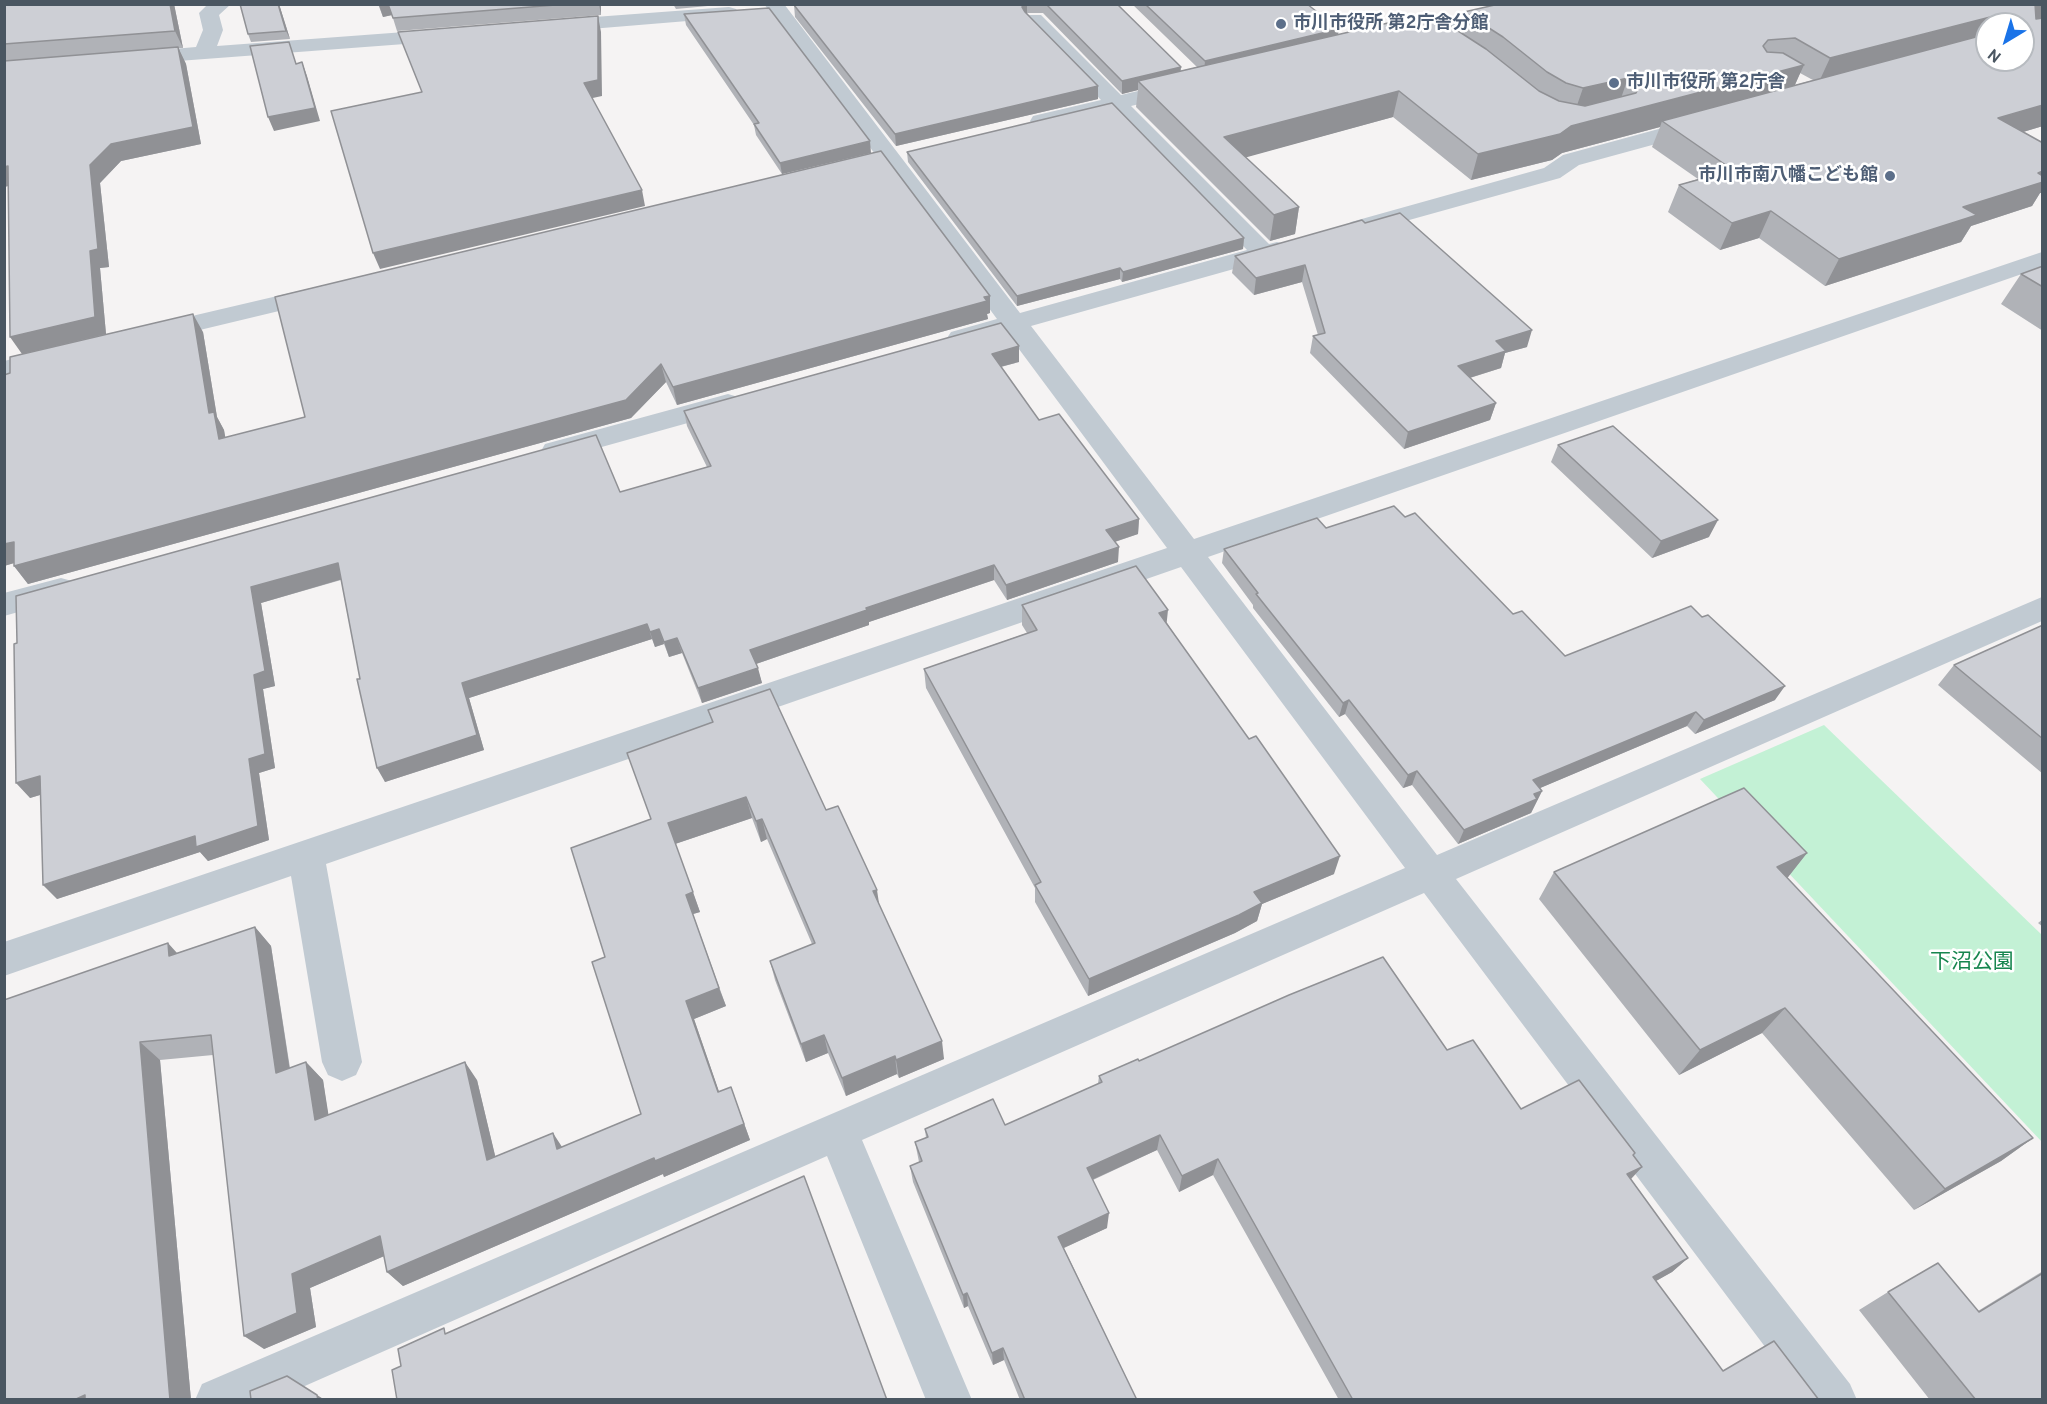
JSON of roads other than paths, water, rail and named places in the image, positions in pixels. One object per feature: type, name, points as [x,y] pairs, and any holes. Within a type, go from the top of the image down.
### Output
[{"type":"street","points":[[204,53],[213,30],[209,13],[222,4]]},
{"type":"street","points":[[1382,40],[1533,4]]},
{"type":"street","points":[[538,28],[782,7],[887,158],[1833,1400]]},
{"type":"street","points":[[1034,19],[1114,103],[1264,253]]},
{"type":"street","points":[[1428,30],[1448,44]]},
{"type":"street","points":[[122,60],[466,33]]},
{"type":"street","points":[[1024,125],[1114,103],[1190,76]]},
{"type":"street","points":[[1333,234],[1552,173],[1571,160],[1726,117]]},
{"type":"street","points":[[932,346],[1299,243]]},
{"type":"street","points":[[4,959],[2043,259]]},
{"type":"street","points":[[132,339],[341,289]]},
{"type":"street","points":[[4,369],[74,352]]},
{"type":"street","points":[[531,458],[749,397]]},
{"type":"street","points":[[4,605],[85,582]]},
{"type":"street","points":[[218,1400],[2043,608]]},
{"type":"street","points":[[306,855],[342,1062]]},
{"type":"street","points":[[838,1132],[948,1400]]},
{"type":"place","name":"市川市役所 第2庁舎分館","points":[[1281,24]]},
{"type":"place","name":"市川市役所 第2庁舎","points":[[1614,83]]},
{"type":"place","name":"市川市南八幡こども館","points":[[1890,176]]},
{"type":"park label","name":"下沼公園","points":[[1972,964]]}]
